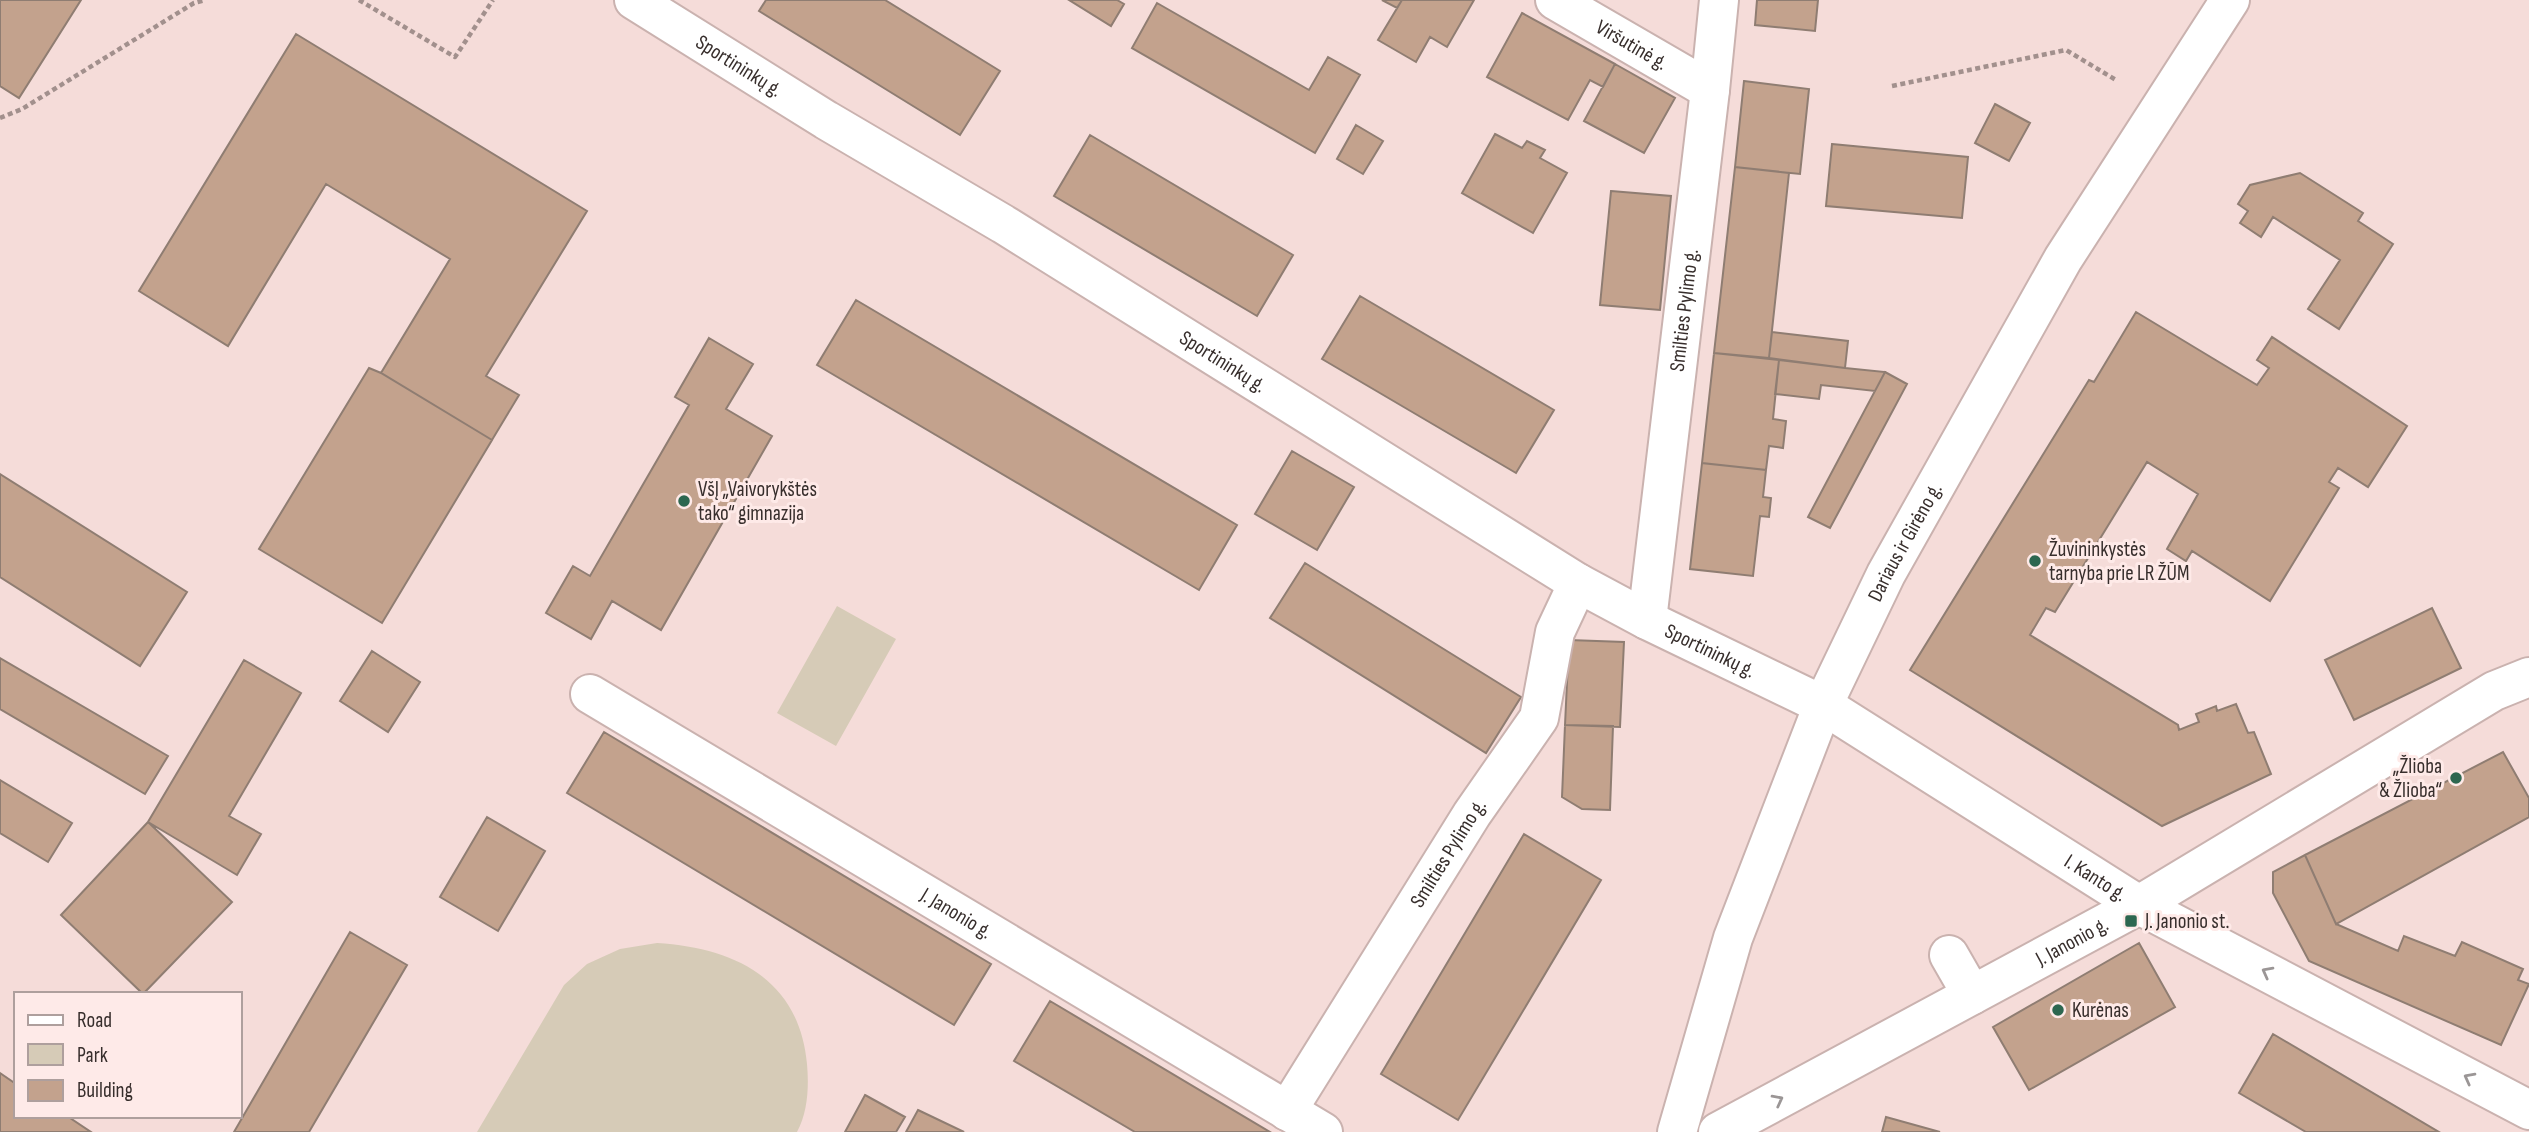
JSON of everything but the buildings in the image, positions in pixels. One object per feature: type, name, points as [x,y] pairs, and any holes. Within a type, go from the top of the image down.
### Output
[{"type":"street","name":"Sportininkų g.","points":[[634,0],[826,120],[1003,224],[1578,583],[1647,620],[1823,705]]},
{"type":"street","name":"Viršutinė g.","points":[[1555,0],[1710,90]]},
{"type":"street","name":"Smilties Pylimo g.","points":[[1647,620],[1719,0]]},
{"type":"street","name":"Dariaus ir Girėno g.","points":[[1677,1132],[1733,939],[1823,705],[1886,574],[2063,259],[2230,0]]},
{"type":"street","name":"Smilties Pylimo g.","points":[[1287,1111],[1472,814],[1539,718],[1555,632],[1578,583]]},
{"type":"street","name":"J. Janonio g.","points":[[1718,1132],[2139,905],[2494,691],[2529,677]]},
{"type":"street","name":"J. Janonio g.","points":[[590,694],[1323,1132]]},
{"type":"street","name":"I. Kanto g.","points":[[1823,705],[2139,905],[2529,1110]]},
{"type":"street","points":[[1949,955],[1972,995]]},
{"type":"path","points":[[0,118],[22,109],[194,3],[205,0]]},
{"type":"path","points":[[359,0],[455,57],[493,0]]},
{"type":"path","points":[[1892,86],[2066,50],[2116,80]]},
{"type":"green space","points":[[837,606],[896,639],[836,746],[777,713]]},
{"type":"green space","points":[[657,943],[712,952],[736,961],[758,973],[776,989],[791,1010],[801,1034],[807,1064],[807,1099],[797,1132],[477,1132],[564,985],[587,964],[620,949]]},
{"type":"place","name":"VšĮ „Vaivorykštės tako“ gimnazija","points":[[684,501]]},
{"type":"place","name":"Žuvininkystės tarnyba prie LR ŽŪM","points":[[2035,561]]},
{"type":"place","name":"„Žlioba & Žlioba“","points":[[2456,778]]},
{"type":"place","name":"J. Janonio st.","points":[[2131,921]]},
{"type":"place","name":"Kurėnas","points":[[2058,1010]]}]
